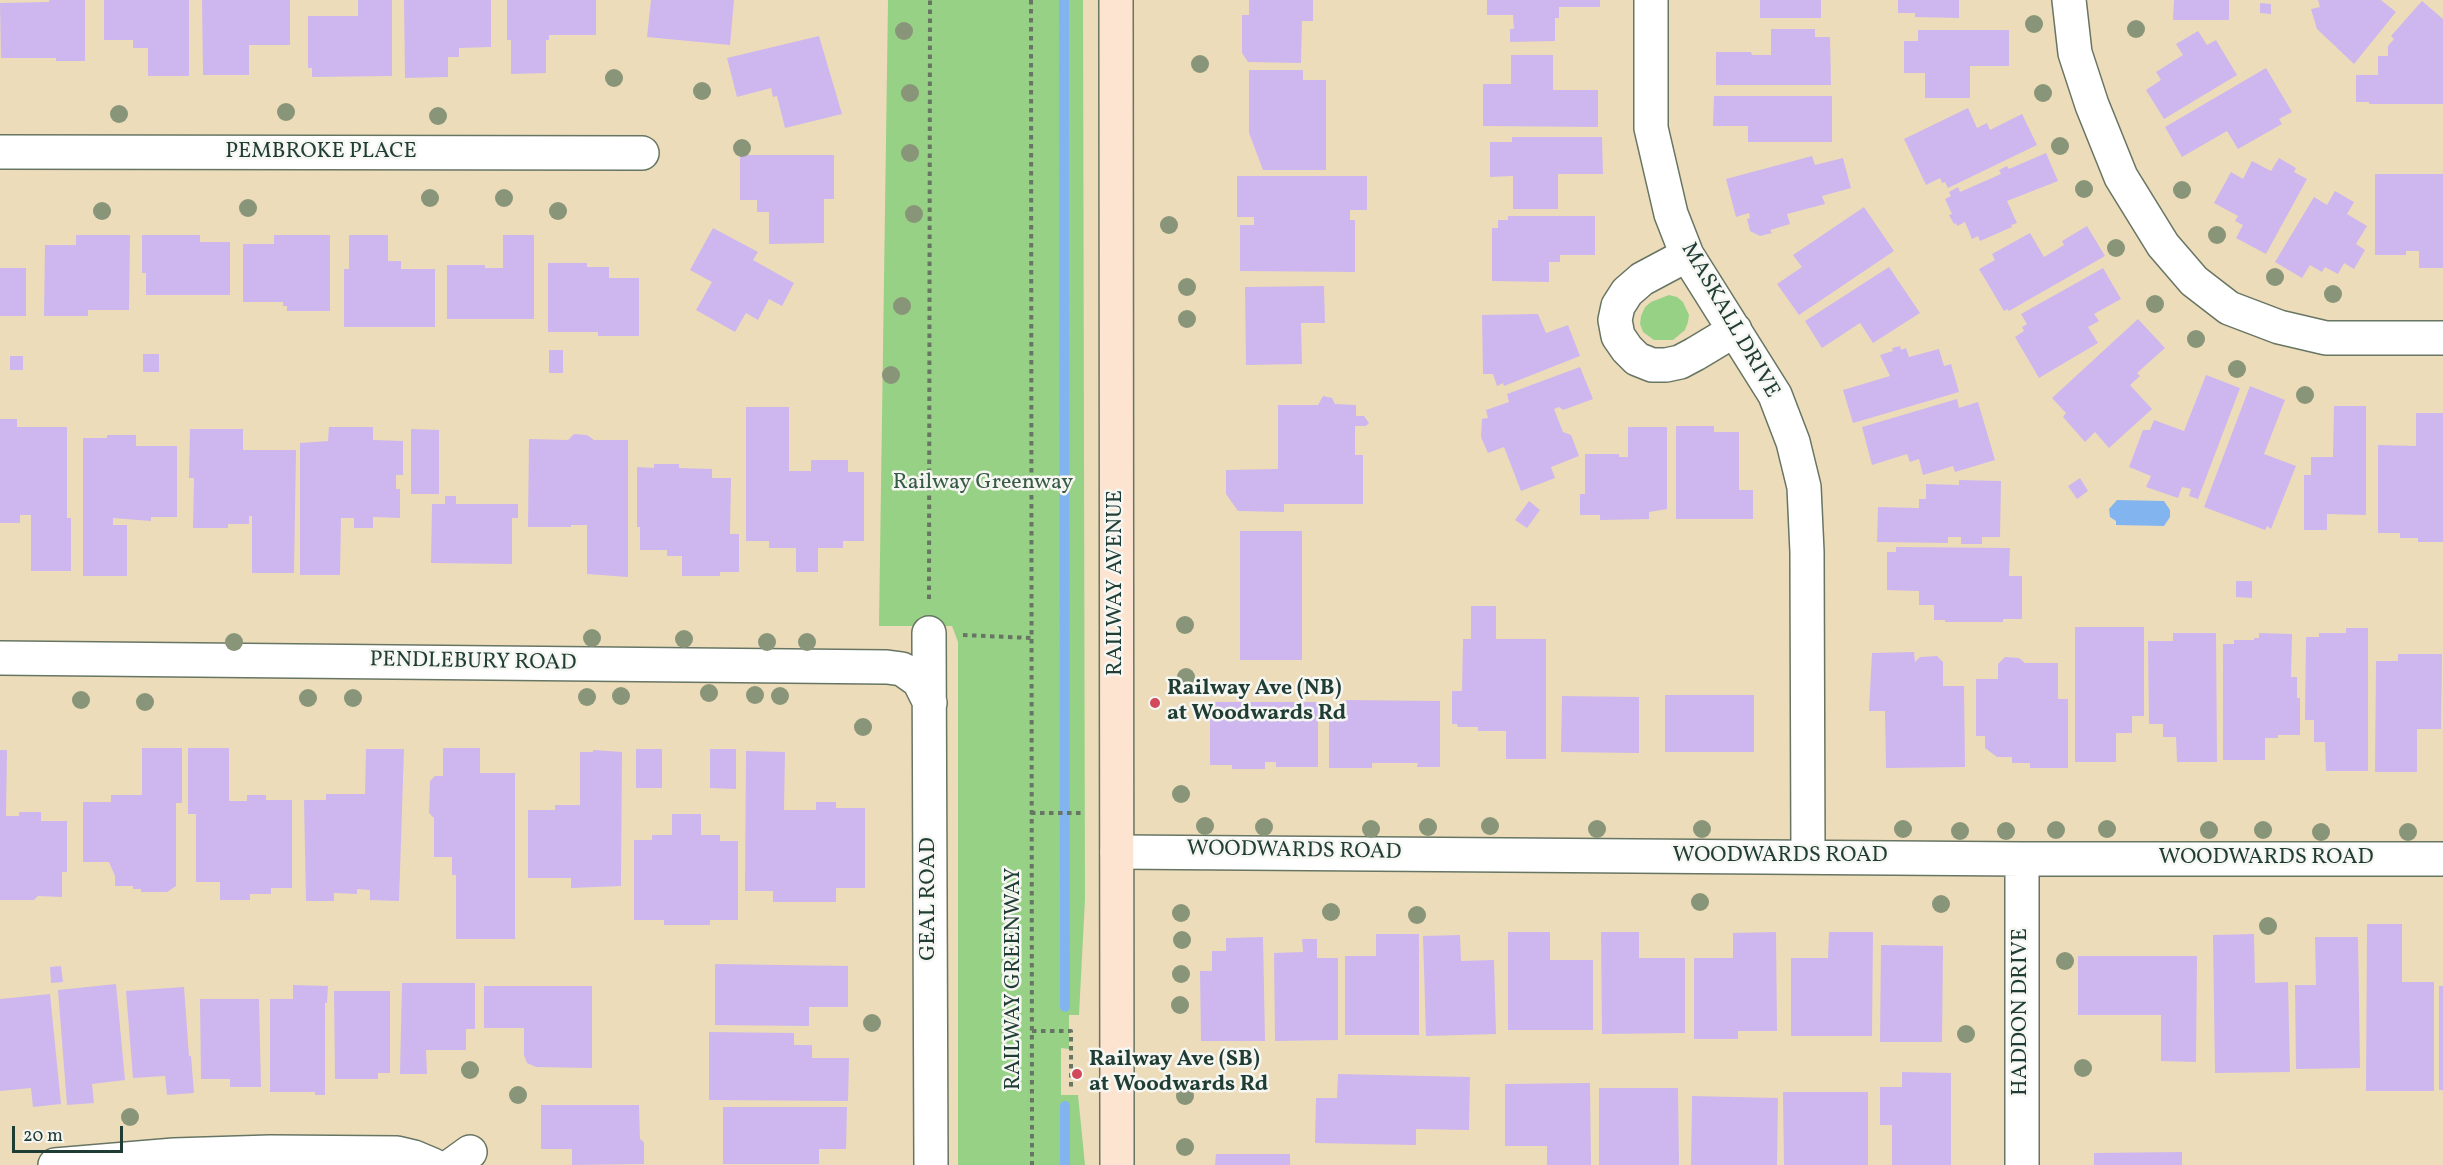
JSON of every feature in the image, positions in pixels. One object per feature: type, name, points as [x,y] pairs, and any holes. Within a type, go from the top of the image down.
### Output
[{"type":"main road","name":"RAILWAY AVENUE","points":[[1116,0],[1117,1165]]},
{"type":"street","name":"MASKALL DRIVE","points":[[1651,0],[1651,128],[1671,214],[1687,255],[1775,395],[1793,442],[1804,487],[1807,552],[1808,857]]},
{"type":"street","points":[[2069,0],[2075,53],[2092,105],[2121,177],[2163,245],[2194,281],[2229,308],[2279,327],[2326,338],[2443,338]]},
{"type":"street","name":"PEMBROKE PLACE","points":[[0,152],[642,153]]},
{"type":"street","points":[[1687,255],[1641,279],[1627,292],[1618,306],[1615,320],[1618,336],[1627,350],[1637,359],[1652,365],[1666,365],[1688,358],[1735,330]]},
{"type":"street","name":"GEAL ROAD","points":[[929,633],[931,1165]]},
{"type":"street","name":"PENDLEBURY ROAD","points":[[0,658],[887,667],[902,669],[918,681],[930,703]]},
{"type":"street","name":"WOODWARDS ROAD","points":[[1117,852],[2022,859],[2443,859]]},
{"type":"street","name":"HADDON DRIVE","points":[[2022,859],[2022,1165]]},
{"type":"street","points":[[55,1165],[133,1158],[270,1152],[397,1153],[433,1165]]},
{"type":"path","points":[[930,0],[929,633],[1031,638]]},
{"type":"path","name":"RAILWAY GREENWAY","points":[[1031,0],[1032,1165]]},
{"type":"path","points":[[1031,813],[1076,813]]},
{"type":"path","points":[[1032,1031],[1071,1031],[1071,1088]]},
{"type":"green space","name":"Railway Greenway","points":[[888,0],[1083,0],[1085,899],[1079,1015],[1069,1015],[1069,1049],[1061,1048],[1061,1095],[1078,1095],[1085,1165],[958,1165],[958,642],[952,626],[879,626]]},
{"type":"green space","points":[[1669,295],[1683,302],[1689,315],[1688,322],[1685,330],[1673,340],[1654,340],[1643,332],[1640,324],[1641,316],[1645,307],[1651,302]]},
{"type":"water","points":[[2117,500],[2164,501],[2170,510],[2170,517],[2164,526],[2116,525],[2116,521],[2110,517],[2109,509]]},
{"type":"building","points":[[49,0],[85,0],[85,61],[56,61],[56,58],[1,58],[0,3],[49,2]]},
{"type":"building","points":[[104,0],[189,0],[189,76],[148,76],[148,48],[133,48],[133,40],[104,40]]},
{"type":"building","points":[[202,0],[290,0],[290,45],[249,45],[249,75],[203,75]]},
{"type":"building","points":[[358,0],[392,0],[392,76],[312,77],[312,68],[308,68],[308,16],[358,16]]},
{"type":"building","points":[[404,0],[491,0],[491,47],[459,48],[459,57],[448,57],[448,77],[405,78]]},
{"type":"building","points":[[507,0],[596,0],[596,35],[549,35],[549,40],[546,40],[546,73],[511,74],[511,40],[507,40]]},
{"type":"building","points":[[651,0],[734,0],[730,45],[647,37]]},
{"type":"building","points":[[1249,0],[1313,0],[1313,21],[1302,21],[1301,63],[1248,62],[1242,53],[1242,15],[1249,15]]},
{"type":"building","points":[[1487,0],[1600,0],[1600,7],[1559,7],[1559,18],[1555,18],[1555,41],[1510,42],[1510,29],[1514,29],[1513,15],[1487,15]]},
{"type":"building","points":[[1760,0],[1821,0],[1821,18],[1760,18]]},
{"type":"building","points":[[1898,0],[1959,0],[1959,18],[1915,17],[1915,13],[1898,13]]},
{"type":"building","points":[[2174,0],[2229,0],[2229,20],[2173,20]]},
{"type":"building","points":[[2318,0],[2381,0],[2396,12],[2354,64],[2317,29],[2311,9],[2320,7]]},
{"type":"building","points":[[2422,1],[2443,19],[2443,104],[2356,102],[2356,75],[2378,75],[2378,56],[2388,56],[2388,46],[2394,39],[2391,36]]},
{"type":"building","points":[[2260,3],[2271,4],[2271,14],[2260,13]]},
{"type":"building","points":[[1771,29],[1815,29],[1815,37],[1830,37],[1831,85],[1716,85],[1716,52],[1751,52],[1752,55],[1771,55]]},
{"type":"building","points":[[1918,30],[2009,30],[2009,66],[1970,66],[1970,98],[1925,98],[1925,73],[1904,73],[1904,41],[1918,41]]},
{"type":"building","points":[[2198,31],[2207,45],[2216,40],[2237,75],[2164,119],[2146,90],[2161,80],[2156,72],[2183,55],[2176,44]]},
{"type":"building","points":[[819,36],[842,114],[785,128],[777,96],[773,97],[771,88],[737,97],[727,58]]},
{"type":"building","points":[[1511,55],[1553,55],[1553,90],[1598,90],[1598,127],[1483,126],[1483,84],[1511,84]]},
{"type":"building","points":[[2266,68],[2292,112],[2279,119],[2282,124],[2238,149],[2227,131],[2182,157],[2165,127]]},
{"type":"building","points":[[1249,70],[1303,70],[1303,80],[1326,80],[1326,170],[1263,170],[1249,133]]},
{"type":"building","points":[[1714,96],[1832,96],[1832,142],[1748,142],[1748,126],[1713,126]]},
{"type":"building","points":[[1968,108],[1977,128],[1987,123],[1990,130],[2022,114],[2037,145],[1948,188],[1940,178],[1926,185],[1904,139]]},
{"type":"building","points":[[1512,137],[1602,137],[1603,174],[1558,174],[1558,209],[1513,209],[1513,176],[1490,177],[1490,142],[1512,142]]},
{"type":"building","points":[[2046,153],[2058,181],[2007,201],[2017,223],[2011,225],[2012,227],[1980,241],[1978,236],[1972,239],[1965,222],[1957,226],[1956,223],[1954,224],[1945,199],[1951,196],[1949,192],[1958,187],[1960,192],[2001,174],[1999,170],[2007,166],[2009,169]]},
{"type":"building","points":[[740,155],[834,155],[834,199],[824,199],[824,243],[769,244],[769,212],[757,212],[757,200],[740,200]]},
{"type":"building","points":[[1812,156],[1815,165],[1843,158],[1851,188],[1822,196],[1825,204],[1787,214],[1790,224],[1770,230],[1772,233],[1760,236],[1750,231],[1747,219],[1750,218],[1749,213],[1736,217],[1726,179]]},
{"type":"building","points":[[2279,158],[2296,168],[2294,172],[2307,179],[2266,254],[2236,238],[2243,225],[2235,221],[2238,216],[2214,203],[2231,172],[2243,179],[2252,161],[2271,171]]},
{"type":"building","points":[[2375,174],[2443,174],[2443,268],[2419,268],[2419,251],[2406,251],[2406,255],[2375,255]]},
{"type":"building","points":[[1237,176],[1367,176],[1367,210],[1350,210],[1350,220],[1355,220],[1355,272],[1240,271],[1240,225],[1254,225],[1254,217],[1237,217]]},
{"type":"building","points":[[2335,191],[2354,202],[2347,214],[2367,226],[2356,244],[2365,250],[2354,269],[2344,263],[2338,274],[2325,267],[2322,272],[2310,265],[2302,278],[2275,262],[2314,197],[2327,205]]},
{"type":"building","points":[[1864,207],[1894,251],[1799,315],[1777,284],[1802,267],[1793,255]]},
{"type":"building","points":[[1508,216],[1595,216],[1595,255],[1560,255],[1560,262],[1549,262],[1549,282],[1492,281],[1492,228],[1498,228],[1498,220],[1508,220]]},
{"type":"building","points":[[2087,226],[2105,256],[2009,311],[2007,309],[2004,311],[1979,269],[1995,260],[1992,254],[2030,233],[2044,257],[2064,245],[2062,241]]},
{"type":"building","points":[[713,228],[758,252],[753,260],[794,283],[782,306],[769,299],[758,320],[746,313],[735,332],[696,310],[712,282],[690,270]]},
{"type":"building","points":[[76,235],[130,235],[129,310],[88,310],[88,316],[44,316],[45,245],[76,245]]},
{"type":"building","points":[[142,235],[200,235],[200,242],[230,242],[230,295],[146,295],[146,273],[142,273]]},
{"type":"building","points":[[274,235],[330,235],[330,311],[287,311],[287,306],[283,306],[283,302],[243,302],[243,244],[274,244]]},
{"type":"building","points":[[349,235],[388,235],[388,261],[401,261],[401,269],[435,269],[435,327],[344,327],[344,269],[349,269]]},
{"type":"building","points":[[503,235],[534,235],[534,319],[447,319],[447,265],[485,265],[485,268],[503,268]]},
{"type":"building","points":[[548,263],[587,263],[587,267],[609,267],[609,278],[639,278],[639,336],[598,336],[598,332],[548,332]]},
{"type":"building","points":[[1889,267],[1920,313],[1873,343],[1860,323],[1822,348],[1805,321]]},
{"type":"building","points":[[0,268],[26,268],[26,316],[0,316]]},
{"type":"building","points":[[2103,268],[2121,299],[2094,314],[2099,321],[2088,327],[2098,343],[2039,378],[2015,337],[2024,331],[2022,327],[2027,324],[2021,314]]},
{"type":"building","points":[[1324,286],[1325,323],[1301,323],[1302,364],[1246,365],[1245,287]]},
{"type":"building","points":[[1538,314],[1546,333],[1568,325],[1580,356],[1504,386],[1503,383],[1497,386],[1493,374],[1483,374],[1482,315]]},
{"type":"building","points":[[2138,319],[2165,348],[2137,373],[2140,376],[2130,385],[2152,409],[2109,448],[2095,432],[2085,442],[2063,417],[2066,413],[2052,398]]},
{"type":"building","points":[[1900,346],[1901,350],[1906,348],[1909,357],[1939,349],[1944,366],[1951,364],[1959,392],[1853,423],[1843,390],[1890,376],[1880,355]]},
{"type":"building","points":[[549,350],[563,350],[563,373],[549,373]]},
{"type":"building","points":[[143,354],[159,354],[159,372],[143,372]]},
{"type":"building","points":[[10,356],[23,356],[23,370],[10,370]]},
{"type":"building","points":[[1580,367],[1593,399],[1563,410],[1559,407],[1554,409],[1563,432],[1571,435],[1579,456],[1551,467],[1555,478],[1521,491],[1504,447],[1488,453],[1481,437],[1482,419],[1488,418],[1486,410],[1509,402],[1507,394]]},
{"type":"building","points":[[2206,375],[2240,388],[2198,499],[2189,496],[2191,489],[2182,487],[2178,498],[2146,487],[2151,476],[2129,467],[2143,430],[2150,430],[2154,420],[2184,431]]},
{"type":"building","points":[[2250,386],[2285,400],[2264,454],[2296,466],[2271,529],[2267,526],[2265,530],[2204,507]]},
{"type":"building","points":[[1323,396],[1332,398],[1335,404],[1356,405],[1356,416],[1364,416],[1369,423],[1366,426],[1355,426],[1355,455],[1363,455],[1363,504],[1284,504],[1284,512],[1238,511],[1226,494],[1226,470],[1278,469],[1278,405],[1318,405]]},
{"type":"building","points":[[1957,399],[1959,408],[1978,402],[1995,460],[1955,472],[1953,466],[1923,475],[1919,459],[1910,462],[1907,454],[1872,465],[1862,427]]},
{"type":"building","points":[[2334,406],[2366,406],[2366,515],[2327,514],[2327,530],[2304,530],[2304,475],[2311,475],[2311,457],[2333,457]]},
{"type":"building","points":[[746,407],[789,407],[789,471],[811,471],[811,460],[848,460],[848,472],[864,472],[864,541],[843,541],[843,548],[818,548],[818,572],[796,572],[796,548],[769,548],[769,541],[746,541]]},
{"type":"building","points":[[2416,413],[2443,413],[2443,542],[2418,542],[2418,538],[2400,538],[2400,533],[2378,533],[2378,445],[2416,446]]},
{"type":"building","points":[[0,419],[17,419],[17,427],[67,427],[67,518],[71,518],[71,571],[31,571],[31,515],[20,515],[20,523],[0,523]]},
{"type":"building","points":[[1676,426],[1714,426],[1714,432],[1739,432],[1739,490],[1753,490],[1753,519],[1676,519]]},
{"type":"building","points":[[329,427],[373,427],[373,440],[403,441],[403,475],[396,475],[396,489],[400,489],[400,518],[373,517],[373,528],[354,528],[354,518],[341,518],[340,575],[300,575],[300,443],[328,441]]},
{"type":"building","points":[[1628,427],[1667,427],[1667,509],[1649,512],[1649,519],[1600,520],[1600,515],[1580,515],[1580,494],[1585,494],[1585,454],[1619,454],[1619,457],[1628,457]]},
{"type":"building","points":[[190,429],[243,429],[243,450],[296,450],[294,573],[252,573],[252,516],[249,516],[249,524],[228,524],[228,528],[193,528],[194,478],[189,478]]},
{"type":"building","points":[[411,429],[439,430],[439,494],[411,494]]},
{"type":"building","points":[[574,434],[587,435],[594,440],[628,440],[628,577],[587,574],[587,525],[528,527],[529,439],[568,440]]},
{"type":"building","points":[[107,435],[136,435],[136,446],[177,446],[177,517],[151,517],[151,521],[113,518],[113,525],[127,525],[127,576],[83,576],[83,438],[107,438]]},
{"type":"building","points":[[654,464],[679,464],[679,468],[712,469],[712,478],[731,478],[730,534],[739,534],[739,572],[720,572],[720,576],[682,576],[682,556],[667,556],[667,550],[640,550],[640,527],[637,527],[637,467],[654,468]]},
{"type":"building","points":[[2080,478],[2088,491],[2077,499],[2068,486]]},
{"type":"building","points":[[1959,480],[2001,481],[2000,537],[1982,537],[1982,544],[1961,544],[1961,537],[1948,537],[1948,543],[1877,542],[1878,507],[1919,508],[1919,499],[1926,499],[1926,484],[1959,485]]},
{"type":"building","points":[[445,496],[456,496],[456,504],[518,504],[518,518],[512,518],[512,564],[431,563],[432,504],[445,504]]},
{"type":"building","points":[[1529,501],[1540,510],[1527,528],[1515,520]]},
{"type":"building","points":[[1240,531],[1302,531],[1302,660],[1240,660]]},
{"type":"building","points":[[1896,547],[2010,548],[2009,576],[2022,576],[2022,619],[2003,619],[2003,622],[1934,620],[1934,605],[1919,605],[1919,591],[1887,590],[1887,552],[1896,552]]},
{"type":"building","points":[[2236,581],[2252,581],[2252,598],[2236,597]]},
{"type":"building","points":[[1471,606],[1496,606],[1496,639],[1546,639],[1546,759],[1506,759],[1506,731],[1478,731],[1478,727],[1458,727],[1457,724],[1452,724],[1452,691],[1462,691],[1463,639],[1471,639]]},
{"type":"building","points":[[2075,627],[2144,627],[2144,716],[2132,716],[2132,733],[2116,733],[2116,762],[2075,762]]},
{"type":"building","points":[[2346,628],[2368,628],[2368,771],[2326,771],[2325,742],[2314,742],[2314,720],[2305,720],[2306,637],[2319,637],[2319,633],[2346,633]]},
{"type":"building","points":[[2173,633],[2216,633],[2217,762],[2177,762],[2176,737],[2163,737],[2163,724],[2149,724],[2148,641],[2173,641]]},
{"type":"building","points":[[2259,633],[2292,634],[2291,677],[2297,677],[2297,698],[2300,698],[2300,735],[2278,735],[2278,738],[2265,738],[2265,760],[2223,760],[2223,644],[2234,644],[2234,640],[2254,640],[2254,638],[2259,638]]},
{"type":"building","points":[[1914,652],[1915,662],[1920,657],[1937,656],[1943,662],[1943,686],[1964,686],[1965,767],[1886,768],[1885,711],[1869,711],[1872,653]]},
{"type":"building","points":[[2398,654],[2442,654],[2441,729],[2417,729],[2417,772],[2375,772],[2376,661],[2398,661]]},
{"type":"building","points":[[2005,657],[2019,658],[2025,663],[2058,663],[2058,699],[2068,699],[2068,768],[2030,768],[2030,763],[2012,763],[2012,757],[1997,757],[1985,748],[1985,736],[1976,736],[1976,679],[1998,679],[1998,664]]},
{"type":"building","points":[[1665,695],[1754,695],[1754,752],[1665,752]]},
{"type":"building","points":[[1562,696],[1639,697],[1639,753],[1561,752]]},
{"type":"building","points":[[1346,700],[1440,701],[1440,767],[1417,767],[1418,763],[1372,763],[1372,768],[1329,768],[1329,716],[1346,716]]},
{"type":"building","points":[[1210,702],[1318,702],[1318,767],[1276,767],[1276,762],[1265,762],[1265,769],[1232,769],[1232,765],[1210,765]]},
{"type":"building","points":[[142,748],[182,748],[182,803],[176,803],[176,886],[167,892],[141,892],[141,889],[133,889],[133,886],[115,886],[115,876],[109,862],[83,862],[83,802],[111,802],[111,795],[142,795]]},
{"type":"building","points":[[188,748],[229,748],[229,801],[247,801],[247,795],[266,795],[266,800],[292,800],[292,888],[271,888],[271,894],[250,894],[250,900],[220,900],[220,882],[196,882],[196,814],[188,814]]},
{"type":"building","points":[[443,748],[480,748],[480,773],[515,773],[515,939],[456,939],[456,875],[452,875],[452,857],[434,857],[434,818],[429,813],[430,781],[435,776],[443,776]]},
{"type":"building","points":[[366,749],[404,749],[399,901],[370,900],[370,890],[357,889],[357,894],[334,893],[334,901],[306,901],[304,800],[326,800],[326,794],[365,794]]},
{"type":"building","points":[[636,749],[662,749],[662,788],[636,788]]},
{"type":"building","points":[[710,749],[736,749],[736,789],[710,788]]},
{"type":"building","points":[[0,750],[7,750],[6,816],[19,816],[19,812],[41,812],[41,821],[67,821],[67,872],[62,872],[62,897],[38,896],[34,900],[0,900]]},
{"type":"building","points":[[593,750],[622,752],[621,886],[571,888],[571,878],[528,878],[528,810],[555,810],[555,805],[580,805],[580,752],[593,752]]},
{"type":"building","points":[[746,751],[785,752],[784,810],[816,810],[816,802],[836,802],[836,808],[865,808],[865,888],[836,888],[836,902],[773,902],[773,891],[745,891]]},
{"type":"building","points":[[672,814],[701,814],[701,835],[720,835],[720,841],[738,841],[738,920],[710,920],[710,925],[664,925],[664,920],[634,920],[634,840],[652,840],[652,835],[672,835]]},
{"type":"building","points":[[2367,924],[2402,924],[2402,982],[2434,982],[2434,1091],[2366,1091]]},
{"type":"building","points":[[1508,932],[1550,932],[1550,960],[1593,960],[1593,1030],[1508,1030]]},
{"type":"building","points":[[1601,932],[1639,932],[1639,958],[1685,958],[1685,1033],[1602,1034]]},
{"type":"building","points":[[1776,932],[1777,1031],[1738,1031],[1738,1039],[1694,1039],[1694,958],[1733,958],[1733,933]]},
{"type":"building","points":[[1829,932],[1873,932],[1872,1036],[1791,1036],[1791,958],[1828,958]]},
{"type":"building","points":[[1376,934],[1419,934],[1419,1035],[1345,1035],[1345,956],[1376,956]]},
{"type":"building","points":[[2254,934],[2255,983],[2288,982],[2290,1072],[2215,1073],[2213,935]]},
{"type":"building","points":[[1460,935],[1461,961],[1494,960],[1496,1034],[1426,1036],[1423,936]]},
{"type":"building","points":[[1263,937],[1265,1041],[1201,1041],[1200,971],[1212,971],[1212,951],[1226,951],[1226,938]]},
{"type":"building","points":[[2315,937],[2358,937],[2360,1068],[2296,1069],[2295,985],[2316,985]]},
{"type":"building","points":[[1302,939],[1317,939],[1317,958],[1338,958],[1338,1040],[1275,1041],[1274,953],[1303,952]]},
{"type":"building","points":[[1881,945],[1943,946],[1942,1042],[1880,1042]]},
{"type":"building","points":[[2078,956],[2197,956],[2196,1062],[2161,1061],[2161,1015],[2078,1015]]},
{"type":"building","points":[[715,964],[848,966],[848,1007],[809,1007],[809,1026],[715,1025]]},
{"type":"building","points":[[61,966],[63,982],[51,983],[50,967]]},
{"type":"building","points":[[402,983],[475,983],[475,1029],[466,1029],[466,1050],[426,1050],[427,1074],[400,1074]]},
{"type":"building","points":[[116,984],[125,1080],[92,1084],[94,1103],[67,1105],[58,990]]},
{"type":"building","points":[[293,985],[328,986],[327,1003],[325,1003],[325,1095],[315,1095],[315,1092],[270,1092],[270,999],[293,999]]},
{"type":"building","points":[[484,986],[592,986],[592,1068],[536,1067],[527,1063],[524,1055],[524,1028],[484,1028]]},
{"type":"building","points":[[2439,986],[2443,986],[2443,1090],[2439,1090]]},
{"type":"building","points":[[184,987],[194,1093],[167,1095],[165,1076],[133,1078],[126,991]]},
{"type":"building","points":[[334,991],[390,991],[390,1073],[378,1073],[378,1079],[335,1079]]},
{"type":"building","points":[[50,994],[61,1104],[33,1107],[31,1088],[0,1091],[0,999]]},
{"type":"building","points":[[200,999],[259,999],[261,1087],[230,1087],[230,1079],[201,1079]]},
{"type":"building","points":[[709,1032],[794,1033],[794,1045],[812,1045],[812,1058],[849,1058],[848,1101],[709,1100]]},
{"type":"building","points":[[1902,1072],[1951,1073],[1951,1165],[1892,1165],[1892,1125],[1880,1125],[1880,1087],[1902,1087]]},
{"type":"building","points":[[1338,1074],[1470,1077],[1469,1130],[1416,1129],[1416,1145],[1315,1143],[1316,1098],[1337,1098]]},
{"type":"building","points":[[1590,1083],[1591,1165],[1547,1165],[1547,1146],[1505,1146],[1505,1084]]},
{"type":"building","points":[[1599,1088],[1678,1088],[1679,1165],[1599,1165]]},
{"type":"building","points":[[1783,1092],[1868,1092],[1868,1165],[1784,1165]]},
{"type":"building","points":[[1692,1096],[1778,1098],[1777,1165],[1691,1165]]},
{"type":"building","points":[[541,1105],[639,1105],[640,1139],[644,1142],[644,1164],[572,1165],[572,1149],[541,1149]]},
{"type":"building","points":[[723,1107],[847,1107],[846,1149],[819,1149],[819,1164],[723,1164]]},
{"type":"building","points":[[2182,1152],[2182,1165],[2094,1165],[2094,1153]]},
{"type":"building","points":[[1216,1154],[1290,1154],[1290,1165],[1215,1165]]},
{"type":"waterway","points":[[1064,0],[1065,1007]]},
{"type":"waterway","points":[[1065,1106],[1065,1165]]},
{"type":"place","name":"Railway Ave (NB) at Woodwards Rd","points":[[1155,703]]},
{"type":"place","name":"Railway Ave (SB) at Woodwards Rd","points":[[1077,1074]]}]
